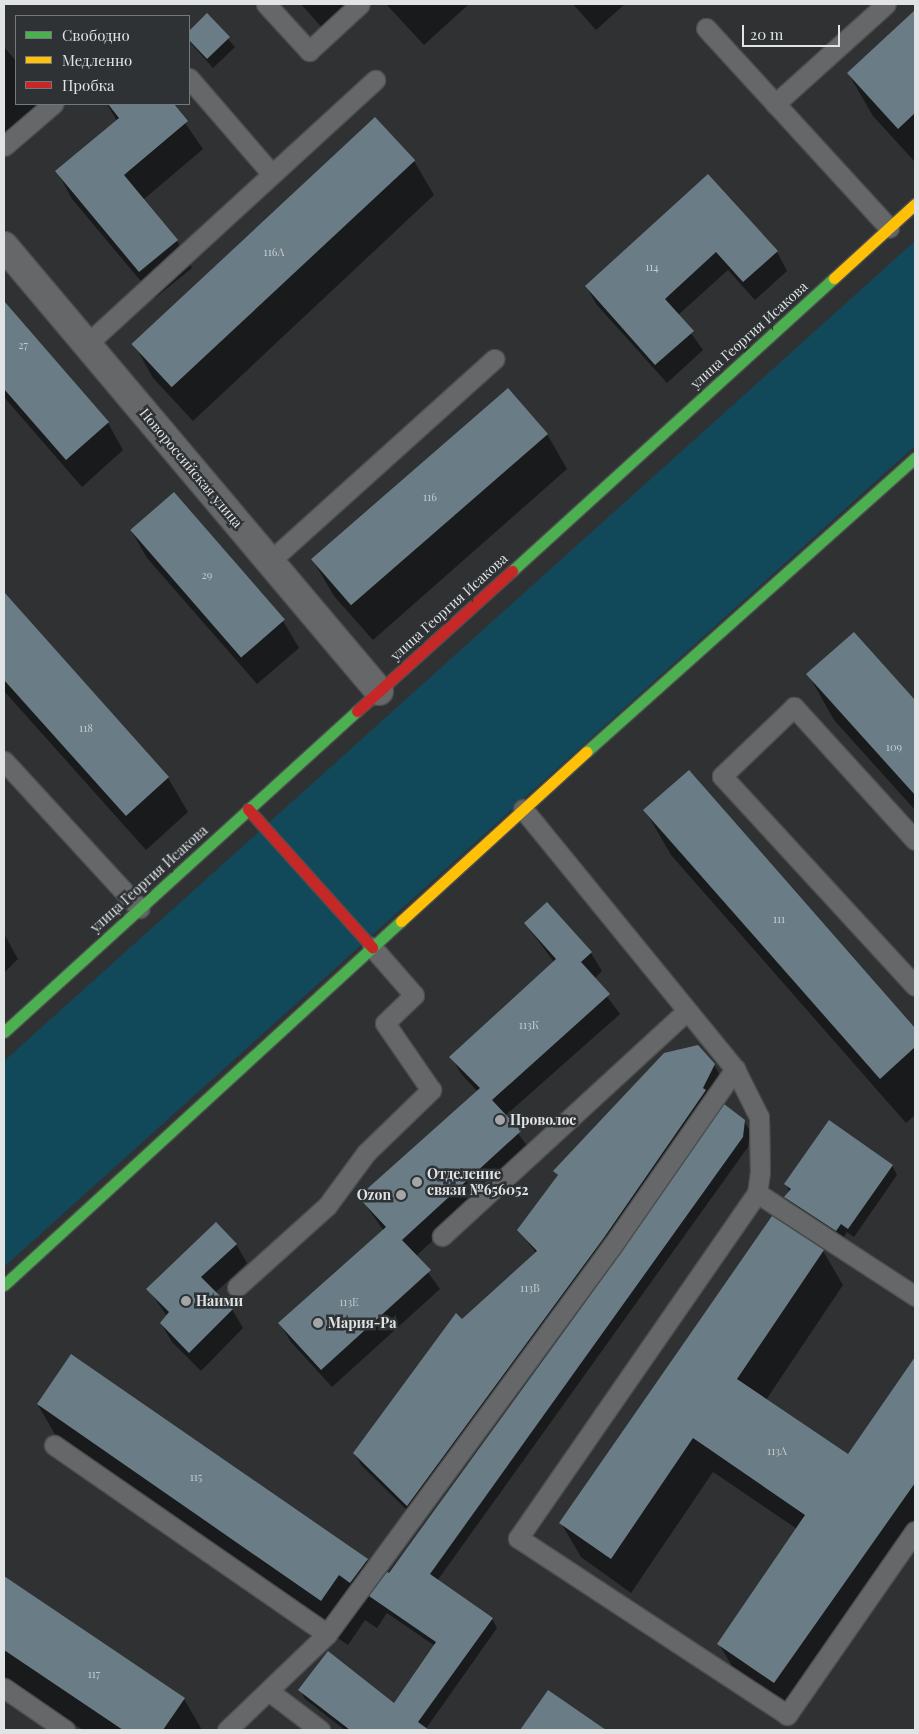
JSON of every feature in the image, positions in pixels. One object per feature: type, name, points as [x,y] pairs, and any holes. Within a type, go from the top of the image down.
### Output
[{"type":"street","name":"улица Георгия Исакова","points":[[4,1032],[915,204]]},
{"type":"street","name":"Новороссийская улица","points":[[4,246],[379,691]]},
{"type":"street","points":[[4,1285],[523,809],[915,458]]},
{"type":"street","points":[[248,809],[372,947]]},
{"type":"lane","points":[[266,4],[309,51],[360,4]]},
{"type":"lane","points":[[775,104],[886,4]]},
{"type":"lane","points":[[706,28],[889,228]]},
{"type":"lane","points":[[190,79],[272,174]]},
{"type":"lane","points":[[87,344],[375,80]]},
{"type":"lane","points":[[4,146],[52,105]]},
{"type":"lane","points":[[270,561],[494,359]]},
{"type":"lane","points":[[915,840],[794,707],[722,776],[915,986]]},
{"type":"lane","points":[[4,761],[139,908]]},
{"type":"lane","points":[[523,809],[686,1012],[735,1069],[760,1117],[757,1193],[518,1538],[787,1715],[915,1531]]},
{"type":"lane","points":[[236,1287],[327,1206],[366,1153],[431,1090],[385,1023],[414,995],[372,947]]},
{"type":"lane","points":[[442,1236],[686,1012]]},
{"type":"lane","points":[[227,1730],[270,1692],[327,1634],[606,1254],[735,1069]]},
{"type":"lane","points":[[757,1193],[915,1296]]},
{"type":"lane","points":[[54,1445],[327,1634]]},
{"type":"lane","points":[[4,1688],[65,1730]]},
{"type":"lane","points":[[270,1692],[320,1730]]},
{"type":"shaded area","points":[[915,241],[915,446],[4,1267],[4,1061]]},
{"type":"building","points":[[915,10],[915,113],[898,129],[847,73]]},
{"type":"building","points":[[207,13],[230,37],[207,59],[190,41],[190,30]]},
{"type":"building","points":[[109,105],[175,105],[188,121],[124,175],[178,240],[139,272],[55,171],[119,118]]},
{"type":"building","points":[[375,117],[415,160],[172,387],[131,344]]},
{"type":"building","points":[[708,174],[778,251],[743,282],[716,252],[665,299],[694,331],[655,365],[585,286]]},
{"type":"building","points":[[4,301],[109,422],[66,460],[4,389]]},
{"type":"building","points":[[508,388],[548,434],[351,605],[311,559]]},
{"type":"building","points":[[174,492],[285,620],[241,658],[130,530]]},
{"type":"building","points":[[4,592],[169,777],[126,816],[4,680]]},
{"type":"building","points":[[854,632],[915,700],[915,795],[806,674]]},
{"type":"building","points":[[689,770],[915,1028],[915,1047],[880,1079],[643,810]]},
{"type":"building","points":[[547,902],[592,952],[581,962],[610,994],[492,1100],[521,1131],[402,1240],[431,1270],[321,1370],[278,1323],[386,1227],[358,1197],[480,1088],[449,1057],[556,959],[524,923]]},
{"type":"building","points":[[698,1045],[715,1064],[703,1088],[706,1090],[603,1239],[407,1506],[353,1453],[456,1313],[462,1319],[537,1251],[517,1230],[558,1175],[553,1171],[664,1053]]},
{"type":"building","points":[[724,1104],[745,1120],[743,1137],[430,1574],[493,1618],[418,1722],[429,1730],[350,1730],[298,1690],[328,1651],[394,1703],[436,1642],[369,1596],[387,1572],[389,1573],[621,1253]]},
{"type":"building","points":[[829,1120],[893,1165],[848,1229],[841,1224],[836,1231],[784,1197],[791,1189],[784,1184]]},
{"type":"building","points":[[772,1216],[824,1250],[737,1379],[848,1454],[915,1357],[915,1483],[774,1683],[717,1644],[805,1515],[693,1438],[611,1559],[559,1523]]},
{"type":"building","points":[[216,1222],[237,1244],[201,1277],[233,1309],[189,1353],[160,1323],[169,1312],[146,1289]]},
{"type":"building","points":[[71,1354],[368,1559],[350,1583],[339,1575],[321,1601],[37,1404]]},
{"type":"building","points":[[4,1576],[185,1698],[163,1730],[123,1730],[4,1650]]},
{"type":"building","points":[[548,1690],[606,1730],[520,1730]]},
{"type":"traffic: fast","points":[[512,571],[834,278]]},
{"type":"traffic: fast","points":[[586,752],[915,458]]},
{"type":"traffic: fast","points":[[4,1032],[357,711]]},
{"type":"traffic: fast","points":[[4,1285],[401,921]]},
{"type":"traffic: slow","points":[[834,278],[915,204]]},
{"type":"traffic: slow","points":[[401,921],[586,752]]},
{"type":"traffic: jam","points":[[357,711],[512,571]]},
{"type":"traffic: jam","points":[[248,809],[372,947]]},
{"type":"place","name":"Проволос","points":[[500,1120]]},
{"type":"place","name":"Отделение связи №656052","points":[[417,1182]]},
{"type":"place","name":"Ozon","points":[[401,1195]]},
{"type":"place","name":"Наими","points":[[186,1301]]},
{"type":"place","name":"Мария-Ра","points":[[318,1323]]}]
